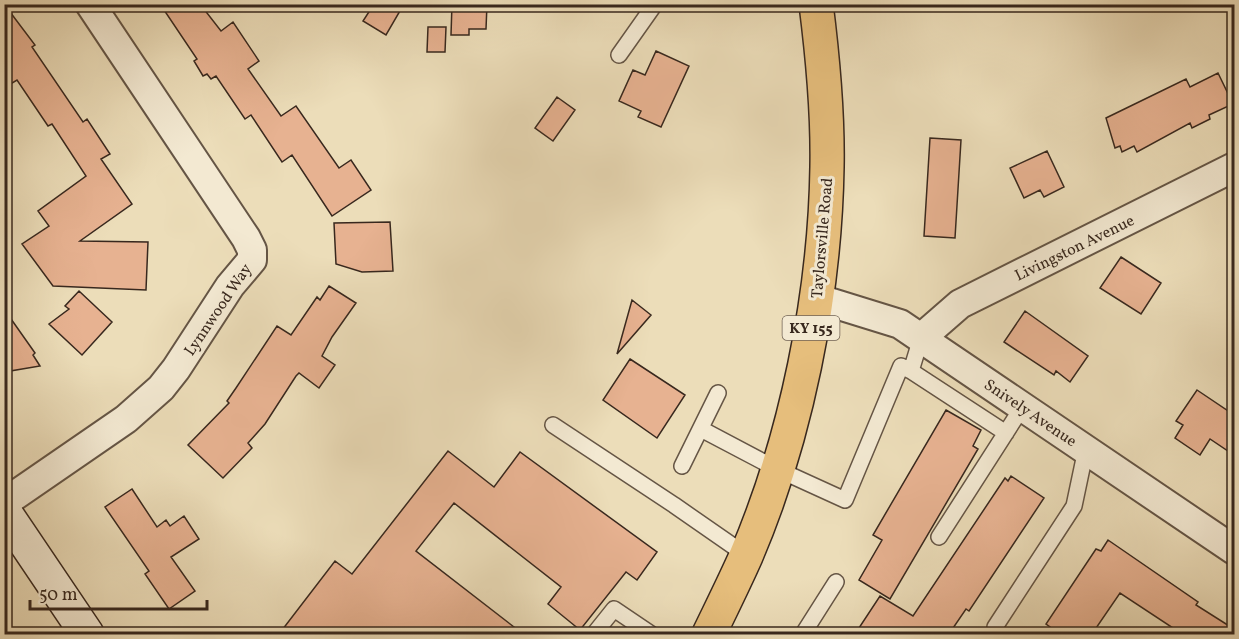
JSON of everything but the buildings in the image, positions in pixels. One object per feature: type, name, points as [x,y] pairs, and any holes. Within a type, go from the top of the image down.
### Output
[{"type":"main road","name":"Taylorsville Road","points":[[709,634],[746,555],[777,469],[804,370],[821,263],[827,167],[825,70],[816,4]]},
{"type":"street","name":"Lynnwood Way","points":[[4,502],[144,405],[176,369],[230,286],[252,260],[252,250],[246,238],[90,4]]},
{"type":"street","name":"Livingston Avenue","points":[[921,338],[960,304],[1234,167]]},
{"type":"street","name":"Snively Avenue","points":[[816,298],[900,324],[1234,550]]},
{"type":"street","points":[[4,511],[87,634]]},
{"type":"lane","points":[[619,55],[655,4]]},
{"type":"lane","points":[[911,371],[921,338]]},
{"type":"lane","points":[[701,429],[777,469],[845,500],[901,366],[1006,433]]},
{"type":"lane","points":[[682,466],[718,393]]},
{"type":"lane","points":[[939,537],[1023,406]]},
{"type":"lane","points":[[553,425],[746,555]]},
{"type":"lane","points":[[995,627],[1074,507],[1086,449]]},
{"type":"lane","points":[[803,634],[836,582]]},
{"type":"lane","points":[[594,634],[614,609],[651,634]]}]
